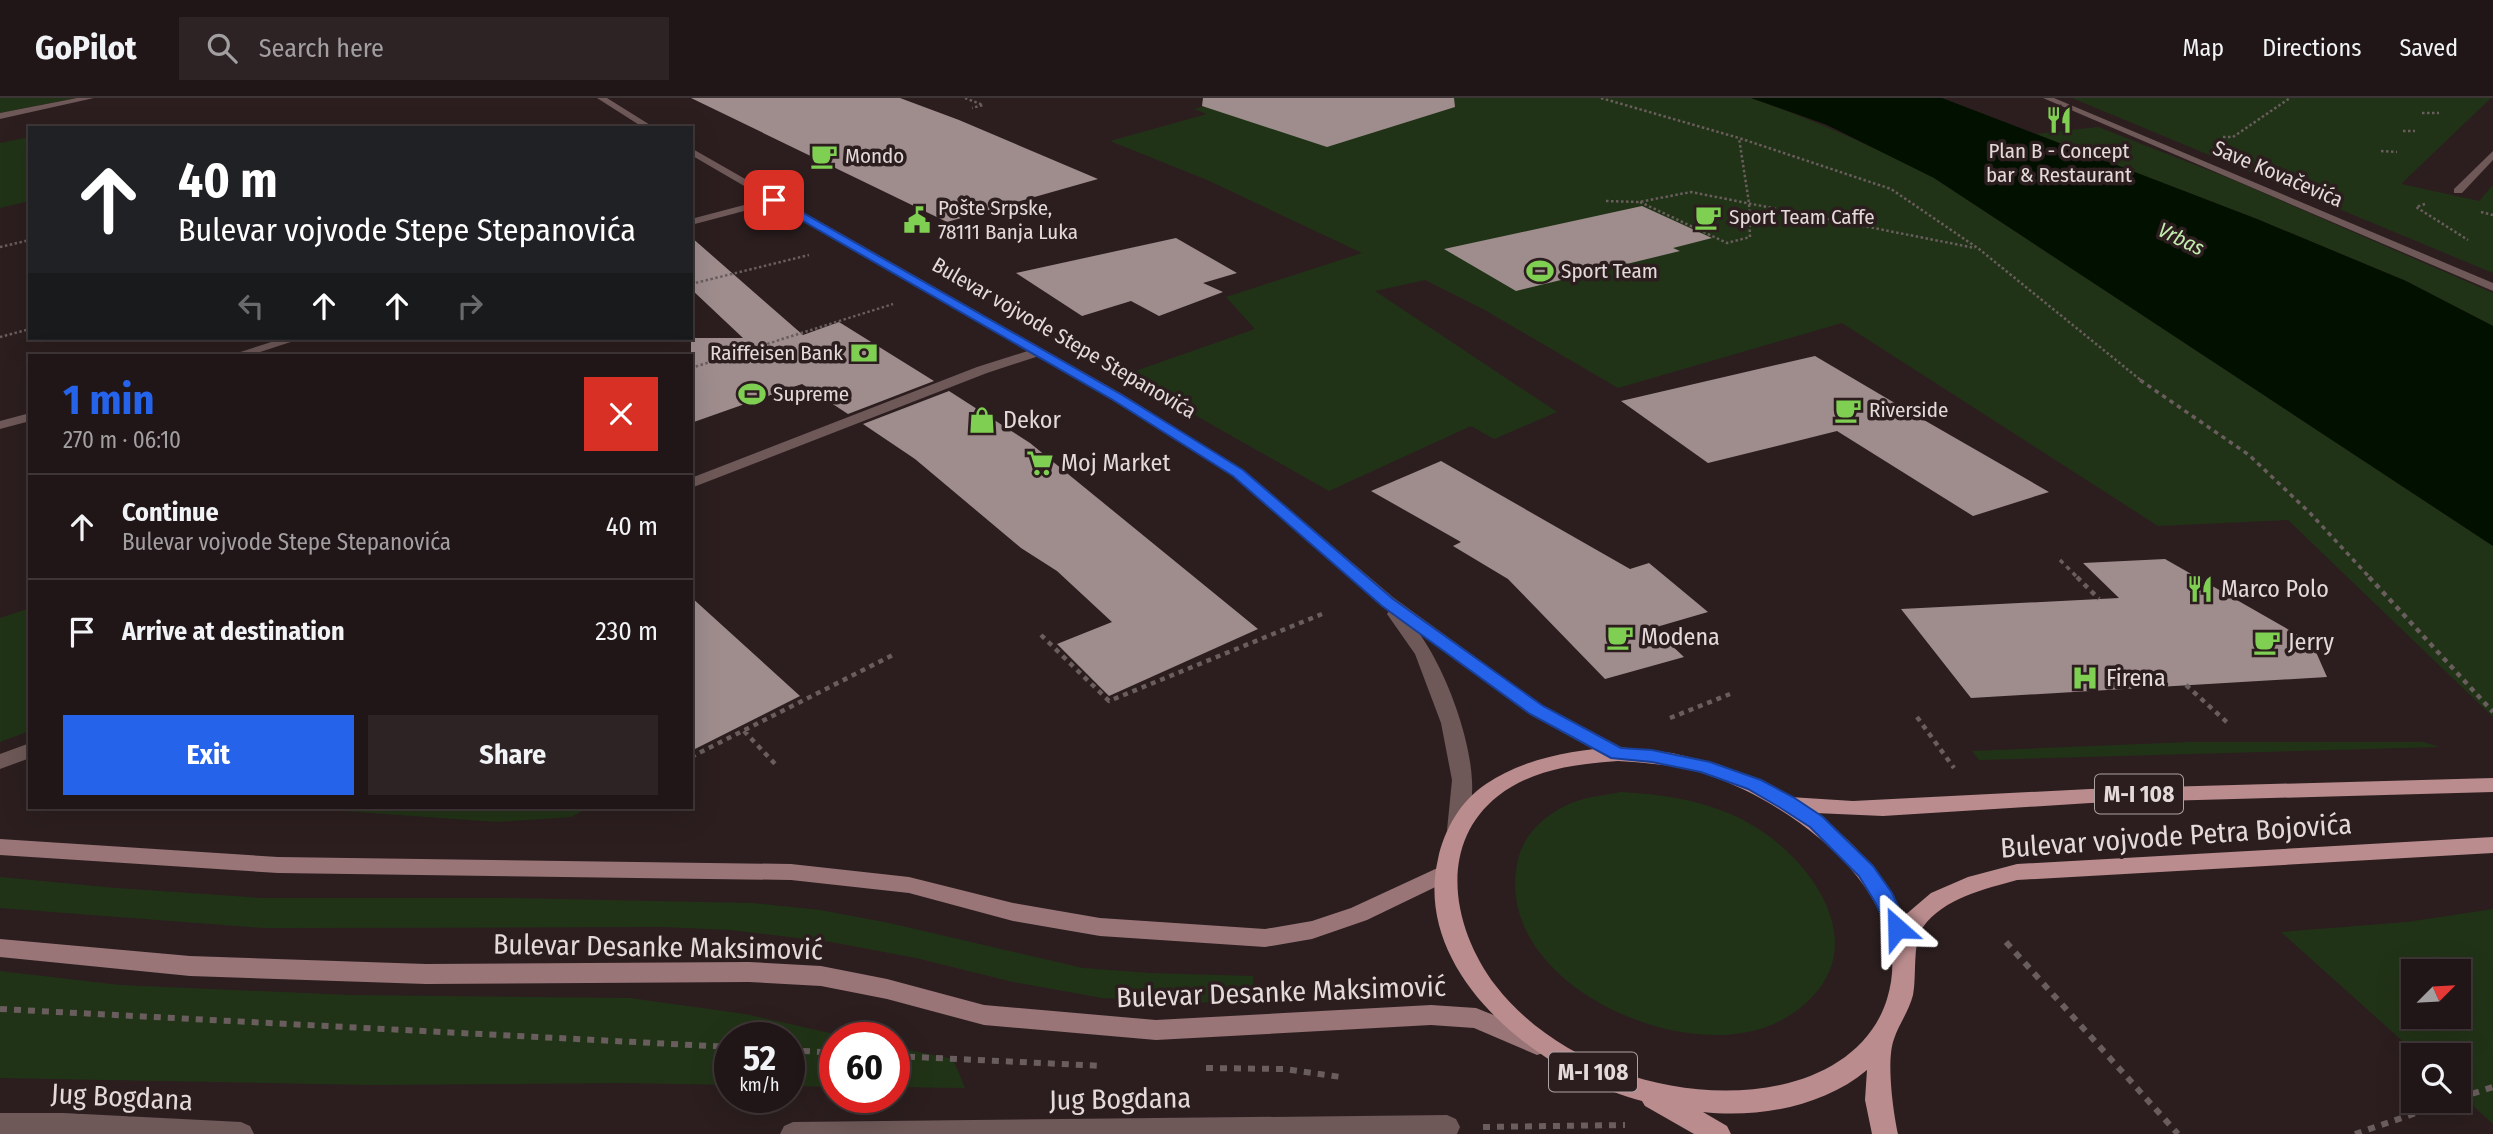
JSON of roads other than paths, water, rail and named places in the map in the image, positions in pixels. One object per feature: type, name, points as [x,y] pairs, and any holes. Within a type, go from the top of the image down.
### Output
[{"type":"main road","name":"M-I 108","points":[[1618,754],[1664,758],[1709,768],[1755,785],[1786,802],[1816,822],[1866,871],[1884,899],[1897,928],[1904,958],[1903,987],[1896,1014],[1881,1041],[1856,1066],[1822,1085],[1781,1098],[1734,1103],[1684,1099],[1636,1088],[1594,1072],[1556,1052],[1520,1026],[1490,996],[1468,965],[1453,934],[1447,913],[1444,873],[1449,850],[1474,807],[1495,788],[1521,773],[1552,762],[1618,754]]},
{"type":"main road","name":"Bulevar vojvode Petra Bojovića","points":[[1786,802],[1828,809],[1923,807],[2026,799],[2292,788],[2493,785]]},
{"type":"main road","name":"Bulevar vojvode Petra Bojovića","points":[[1904,958],[1911,924],[1939,899],[1976,883],[2018,872],[2493,845]]},
{"type":"main road","points":[[0,847],[278,865],[791,872],[909,885],[1013,912],[1100,927],[1265,938],[1312,930],[1359,914],[1444,873]]},
{"type":"main road","name":"Bulevar Desanke Maksimović","points":[[0,948],[190,966],[426,974],[748,972],[821,976],[887,989],[984,1015],[1128,1028],[1169,1029],[1431,1016],[1476,1018],[1556,1052]]},
{"type":"main road","name":"M-I 108","points":[[1881,1041],[1878,1100],[1885,1134]]},
{"type":"main road","name":"M-I 108","points":[[1636,1088],[1718,1134]]},
{"type":"street","points":[[0,116],[90,98]]},
{"type":"street","points":[[603,98],[648,126]]},
{"type":"street","name":"Save Kovačevića","points":[[2047,98],[2493,287]]},
{"type":"street","name":"Bulevar vojvode Stepe Stepanovića","points":[[693,151],[1117,397],[1238,473],[1388,602],[1536,710],[1618,754]]},
{"type":"street","points":[[2458,191],[2493,155]]},
{"type":"street","points":[[693,221],[774,200]]},
{"type":"street","points":[[241,354],[290,340]]},
{"type":"street","points":[[693,481],[982,370],[1037,352]]},
{"type":"street","points":[[0,425],[28,417]]},
{"type":"street","name":"Bulevar vojvode Stepe Stepanovića","points":[[1388,602],[1424,653],[1451,723],[1462,780],[1458,831]]},
{"type":"street","points":[[0,762],[28,751]]},
{"type":"street","name":"Jug Bogdana","points":[[0,1125],[64,1125],[241,1134]]},
{"type":"street","name":"Jug Bogdana","points":[[793,1134],[1447,1127]]},
{"type":"water","name":"Vrbas","points":[[1751,98],[1942,98],[2257,219],[2406,281],[2493,326],[2493,546],[1934,178],[1827,125]]},
{"type":"place","name":"Plan B - Concept bar & Restaurant","points":[[2059,120]]},
{"type":"place","name":"Mondo","points":[[824,156]]},
{"type":"place","name":"Sport Team Caffe","points":[[1708,217]]},
{"type":"place","name":"Pošte Srpske, 78111 Banja Luka","points":[[917,220]]},
{"type":"place","name":"Sport Team","points":[[1540,271]]},
{"type":"place","name":"Raiffeisen Bank","points":[[864,353]]},
{"type":"place","name":"Supreme","points":[[752,394]]},
{"type":"place","name":"Riverside","points":[[1848,410]]},
{"type":"place","name":"Dekor","points":[[982,420]]},
{"type":"place","name":"Moj Market","points":[[1040,463]]},
{"type":"place","name":"Marco Polo","points":[[2200,589]]},
{"type":"place","name":"Modena","points":[[1620,637]]},
{"type":"place","name":"Jerry","points":[[2267,642]]},
{"type":"place","name":"Firena","points":[[2085,678]]}]
